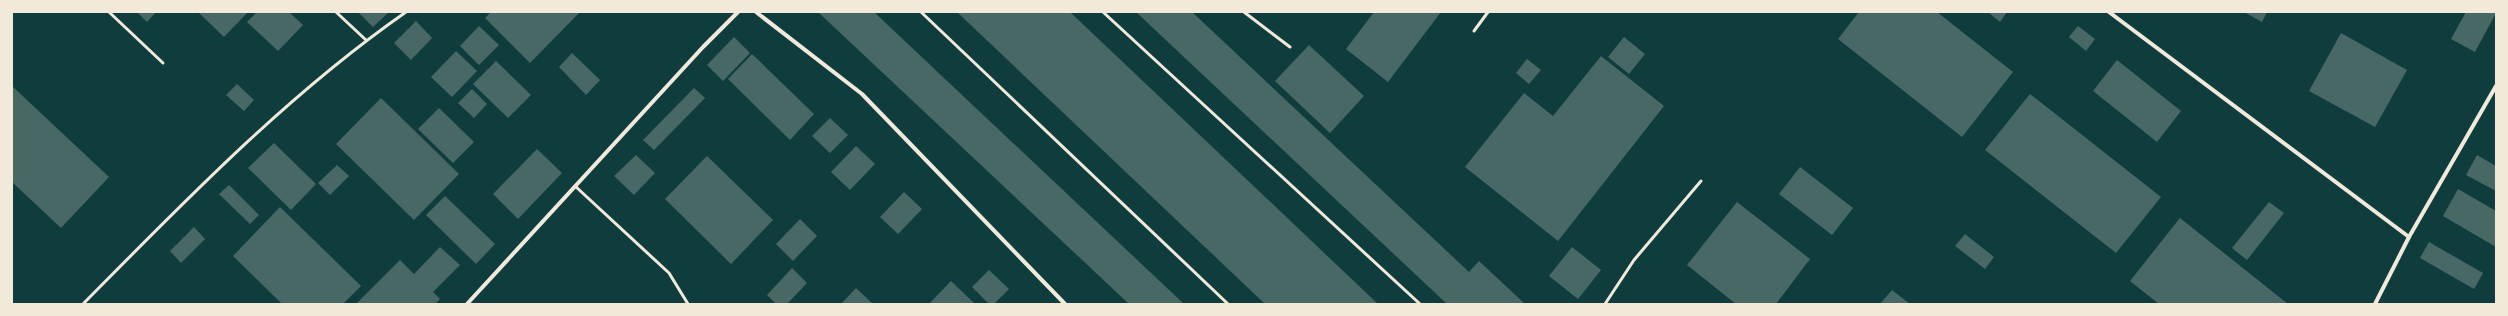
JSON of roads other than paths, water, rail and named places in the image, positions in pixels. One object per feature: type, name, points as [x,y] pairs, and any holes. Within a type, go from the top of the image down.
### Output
[{"type":"street","points":[[467,304],[703,46],[738,12]]},
{"type":"street","points":[[756,12],[862,94],[1065,304]]},
{"type":"street","points":[[2109,12],[2409,237]]},
{"type":"street","points":[[2374,304],[2409,237],[2496,86]]},
{"type":"lane","points":[[108,12],[163,62]]},
{"type":"lane","points":[[336,12],[366,40]]},
{"type":"lane","points":[[83,304],[213,172],[366,40],[406,12]]},
{"type":"lane","points":[[921,12],[1228,304]]},
{"type":"lane","points":[[1103,12],[1420,304]]},
{"type":"lane","points":[[1244,12],[1290,47]]},
{"type":"lane","points":[[1474,31],[1488,12]]},
{"type":"lane","points":[[1605,304],[1634,260],[1701,181]]},
{"type":"lane","points":[[575,186],[669,273],[688,304]]}]
